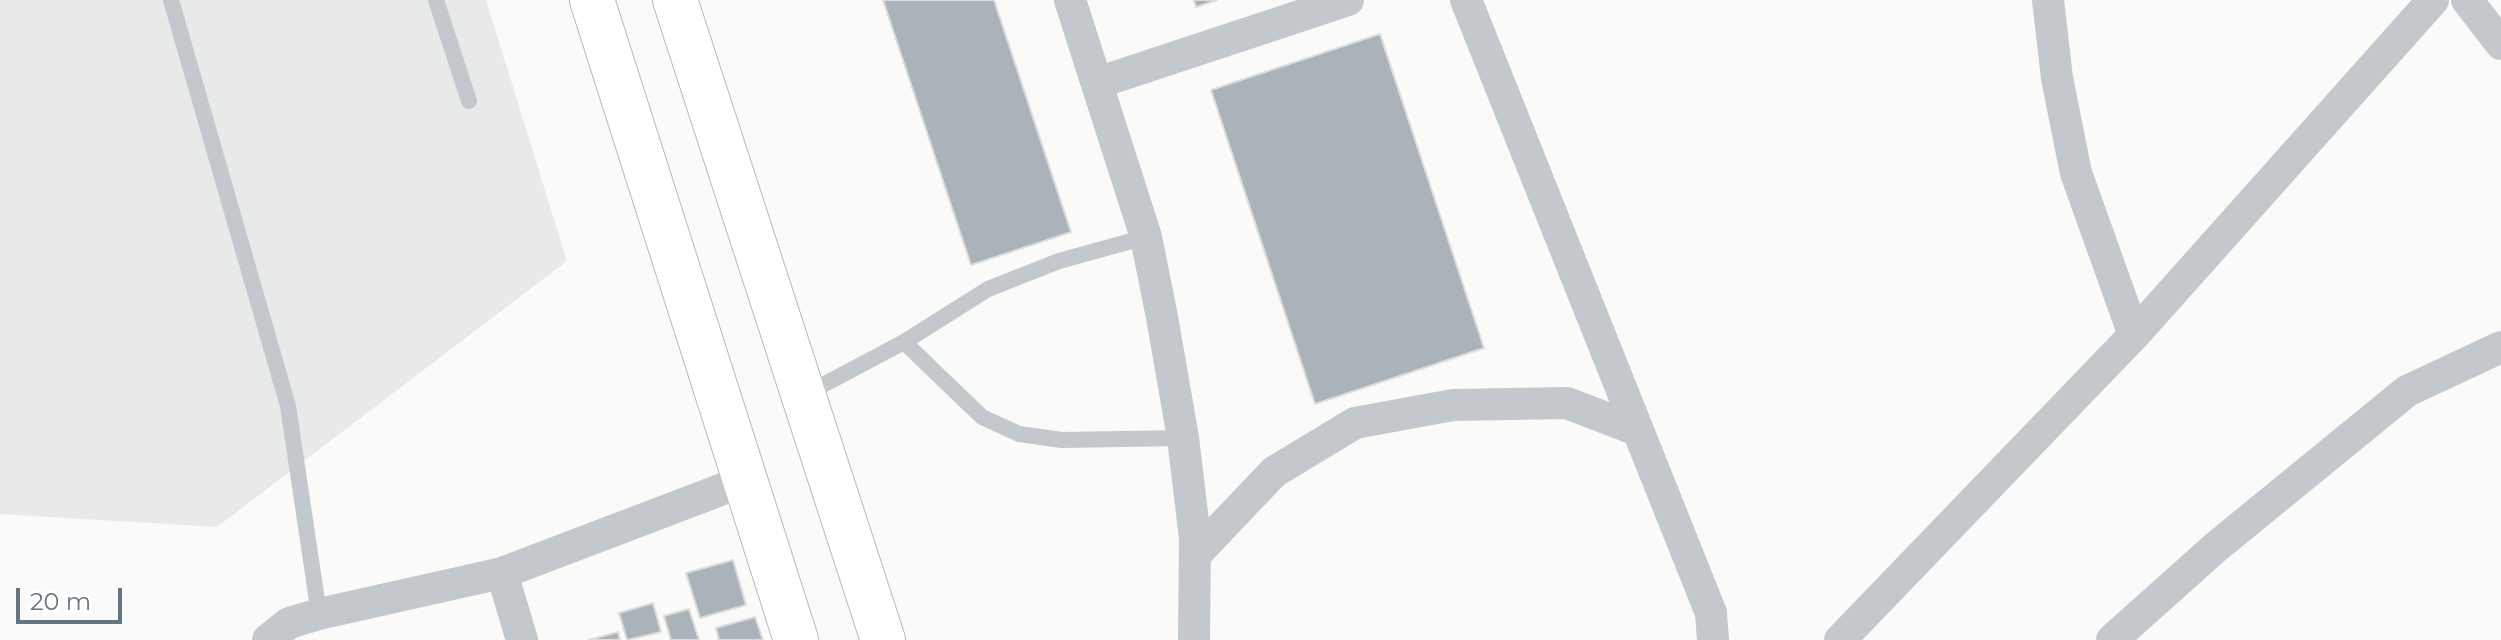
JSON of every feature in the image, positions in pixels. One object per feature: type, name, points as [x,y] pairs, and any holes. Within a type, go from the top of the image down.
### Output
[{"type":"main road","points":[[592,0],[796,640]]},
{"type":"main road","points":[[675,0],[801,396],[883,640]]},
{"type":"street","points":[[1070,0],[1146,237],[1183,438],[1195,555],[1194,640]]},
{"type":"street","points":[[1097,83],[1348,0]]},
{"type":"street","points":[[1466,0],[1711,613],[1713,640]]},
{"type":"street","points":[[2048,0],[2057,78],[2076,173],[2134,335]]},
{"type":"street","points":[[1840,640],[2134,335],[2433,0]]},
{"type":"street","points":[[2467,0],[2501,44]]},
{"type":"street","points":[[2112,640],[2216,547],[2407,391],[2501,347]]},
{"type":"street","points":[[1195,555],[1274,472],[1355,423],[1453,405],[1567,403],[1637,430]]},
{"type":"street","points":[[268,640],[289,623],[319,614],[502,573],[744,481]]},
{"type":"street","points":[[502,573],[522,640]]},
{"type":"lane","points":[[171,0],[288,406],[319,614]]},
{"type":"lane","points":[[436,0],[469,101]]},
{"type":"lane","points":[[801,396],[904,342],[945,314],[1012,279],[1146,237]]},
{"type":"lane","points":[[904,342],[982,417],[1009,430],[1062,440],[1183,438]]},
{"type":"shaded area","points":[[0,0],[486,0],[567,261],[217,527],[0,514]]},
{"type":"building","points":[[883,0],[994,0],[1071,232],[971,265]]},
{"type":"building","points":[[1194,0],[1217,0],[1196,7]]},
{"type":"building","points":[[1380,34],[1484,348],[1315,404],[1211,90]]},
{"type":"building","points":[[733,560],[746,605],[700,618],[686,573]]},
{"type":"building","points":[[653,603],[661,632],[627,640],[619,613]]},
{"type":"building","points":[[689,609],[699,640],[671,640],[664,616]]},
{"type":"building","points":[[755,617],[763,640],[719,640],[716,628]]},
{"type":"building","points":[[618,632],[620,640],[589,640]]}]
